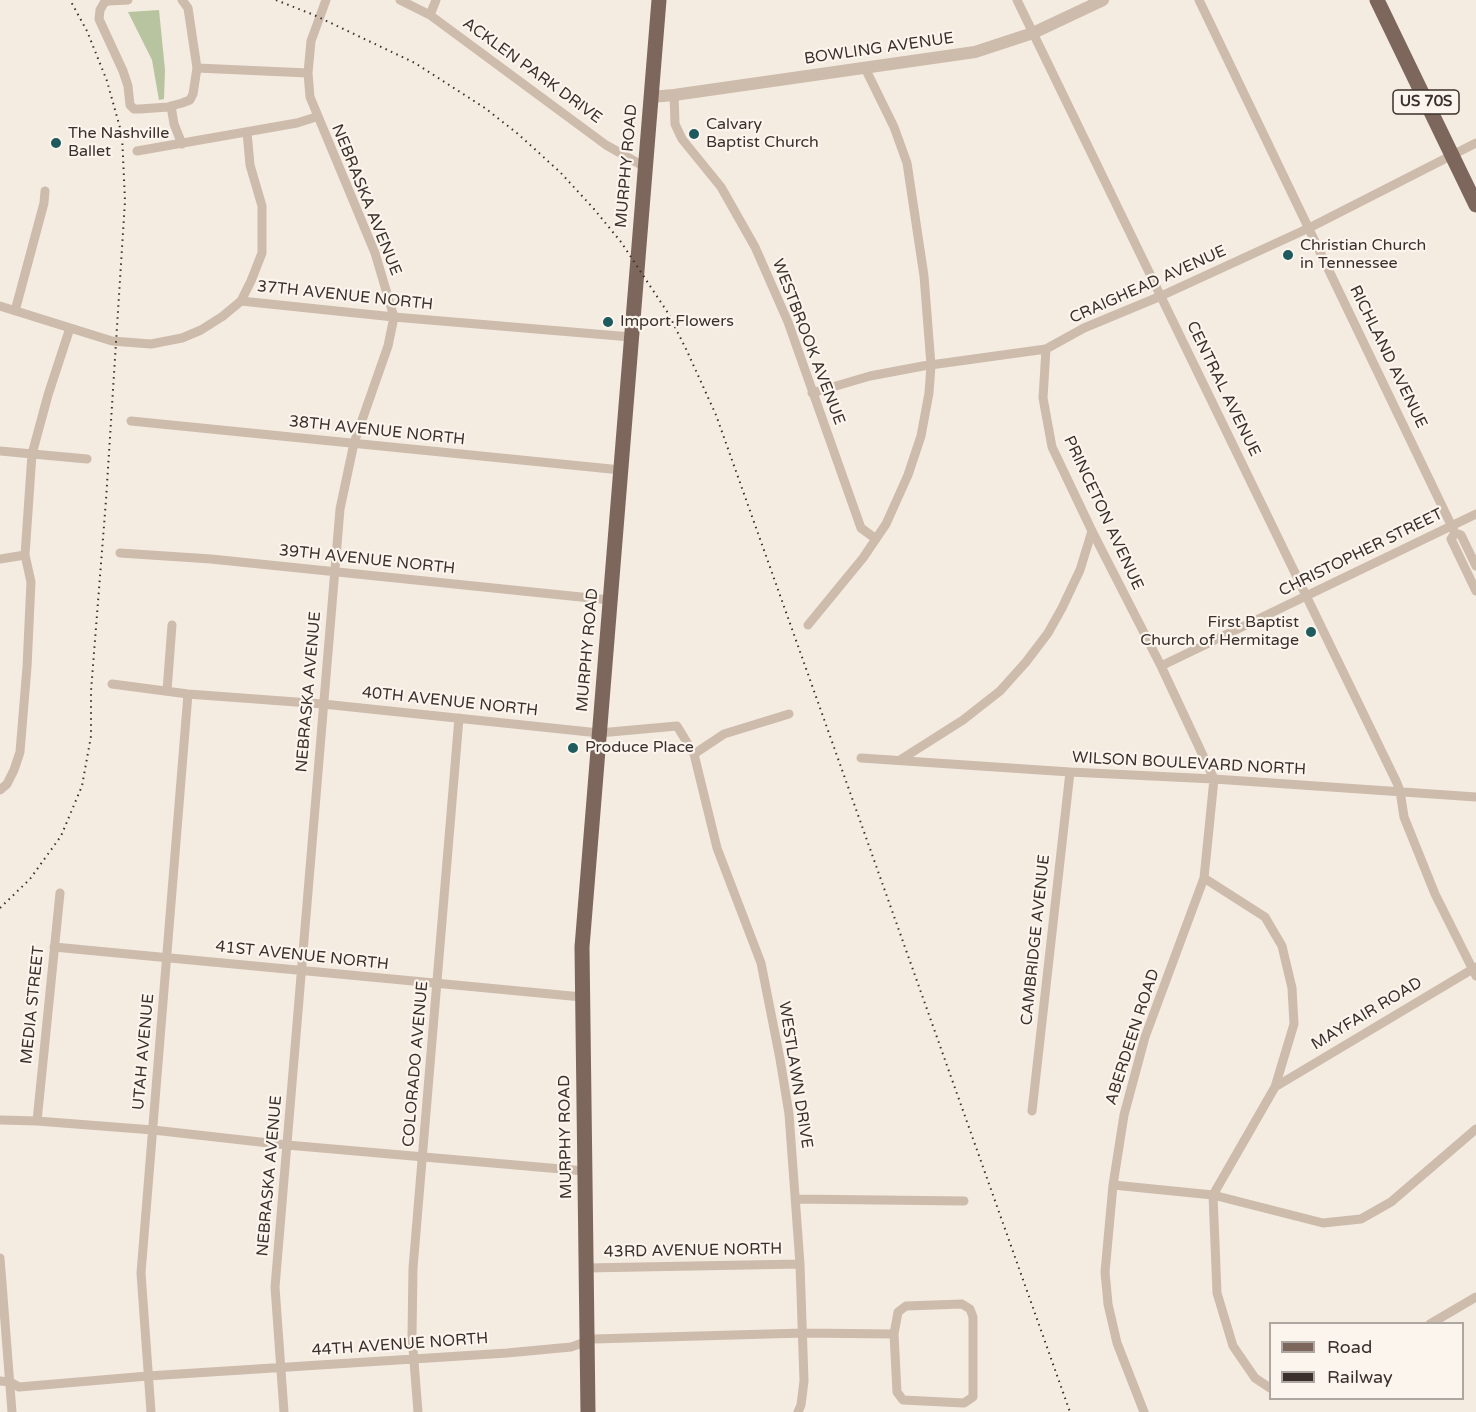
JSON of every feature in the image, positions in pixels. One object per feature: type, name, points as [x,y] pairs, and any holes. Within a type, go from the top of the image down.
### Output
[{"type":"main road","name":"MURPHY ROAD","points":[[588,1412],[582,947],[659,0]]},
{"type":"main road","name":"US 70S","points":[[1377,0],[1476,205]]},
{"type":"street","points":[[128,0],[108,1],[102,7],[99,15],[100,23],[123,71],[128,86],[130,105],[134,109],[171,106],[190,100],[194,94],[197,68],[188,8],[182,0]]},
{"type":"street","name":"NEBRASKA AVENUE","points":[[284,1412],[275,1287],[340,509],[354,444],[388,346],[394,317],[375,253],[316,117],[310,97],[308,73],[311,40],[326,0]]},
{"type":"street","name":"ACKLEN PARK DRIVE","points":[[400,0],[430,15],[606,145],[645,167]]},
{"type":"street","points":[[430,15],[436,0]]},
{"type":"street","name":"CENTRAL AVENUE","points":[[1017,0],[1400,791],[1404,817],[1435,894],[1475,971]]},
{"type":"street","name":"BOWLING AVENUE","points":[[651,97],[975,52],[1033,33],[1103,0]]},
{"type":"street","name":"RICHLAND AVENUE","points":[[1199,0],[1453,529],[1461,535],[1476,566]]},
{"type":"street","points":[[197,68],[308,73]]},
{"type":"street","points":[[808,625],[863,558],[886,524],[908,475],[921,436],[929,393],[931,364],[924,276],[907,162],[894,127],[866,68]]},
{"type":"street","name":"WESTBROOK AVENUE","points":[[675,95],[675,124],[682,139],[721,187],[755,247],[788,322],[861,528],[876,539]]},
{"type":"street","points":[[171,106],[174,124],[182,144]]},
{"type":"street","points":[[136,151],[297,123],[316,117]]},
{"type":"street","points":[[241,301],[260,262],[263,234],[262,206],[250,165],[247,132]]},
{"type":"street","name":"CRAIGHEAD AVENUE","points":[[812,393],[870,376],[931,364],[1046,349],[1084,328],[1161,296],[1309,228],[1476,143]]},
{"type":"street","points":[[15,311],[44,203],[45,191]]},
{"type":"street","name":"37TH AVENUE NORTH","points":[[0,306],[112,341],[151,344],[182,338],[201,330],[241,301],[394,317],[631,337]]},
{"type":"street","points":[[0,790],[7,784],[15,770],[20,752],[31,582],[25,555],[32,454],[70,328]]},
{"type":"street","name":"PRINCETON AVENUE","points":[[1046,349],[1043,398],[1052,447],[1161,666],[1214,779]]},
{"type":"street","name":"38TH AVENUE NORTH","points":[[131,421],[621,470]]},
{"type":"street","points":[[0,451],[87,459]]},
{"type":"street","name":"CHRISTOPHER STREET","points":[[1161,666],[1453,529],[1476,514]]},
{"type":"street","name":"RICHLAND AVENUE","points":[[1453,529],[1451,539],[1476,591]]},
{"type":"street","points":[[900,760],[963,720],[1000,691],[1026,662],[1048,633],[1062,608],[1080,570],[1092,531]]},
{"type":"street","name":"39TH AVENUE NORTH","points":[[120,553],[211,559],[610,600]]},
{"type":"street","points":[[0,559],[25,555]]},
{"type":"street","points":[[112,684],[167,691],[172,625]]},
{"type":"street","name":"40TH AVENUE NORTH","points":[[167,691],[323,704],[599,733],[677,726],[694,754]]},
{"type":"street","name":"UTAH AVENUE","points":[[151,1412],[141,1273],[188,694]]},
{"type":"street","points":[[694,754],[724,734],[789,714]]},
{"type":"street","name":"COLORADO AVENUE","points":[[418,1412],[411,1296],[459,718]]},
{"type":"street","name":"WESTLAWN DRIVE","points":[[694,754],[717,848],[761,963],[789,1114],[803,1334],[804,1381],[798,1412]]},
{"type":"street","name":"WILSON BOULEVARD NORTH","points":[[861,758],[1476,797]]},
{"type":"street","name":"CAMBRIDGE AVENUE","points":[[1032,1111],[1070,772]]},
{"type":"street","name":"ABERDEEN ROAD","points":[[1144,1412],[1117,1343],[1108,1304],[1105,1272],[1113,1185],[1124,1115],[1145,1037],[1204,878],[1214,779]]},
{"type":"street","points":[[1204,878],[1265,917],[1282,946],[1292,988],[1294,1024],[1275,1087],[1213,1196],[1217,1293],[1233,1346],[1255,1378],[1269,1387]]},
{"type":"street","name":"MEDIA STREET","points":[[37,1121],[60,893]]},
{"type":"street","name":"41ST AVENUE NORTH","points":[[54,947],[582,998]]},
{"type":"street","name":"MAYFAIR ROAD","points":[[1275,1087],[1475,971]]},
{"type":"street","points":[[0,1120],[153,1130],[287,1145],[584,1172]]},
{"type":"street","points":[[1113,1185],[1213,1196],[1323,1223],[1361,1219],[1391,1202],[1476,1129]]},
{"type":"street","points":[[796,1198],[964,1201]]},
{"type":"street","points":[[0,1258],[5,1382],[12,1412]]},
{"type":"street","name":"43RD AVENUE NORTH","points":[[586,1268],[800,1264]]},
{"type":"street","points":[[1432,1322],[1476,1297]]},
{"type":"street","points":[[962,1305],[970,1309],[973,1317],[973,1397],[964,1403],[903,1400],[897,1392],[894,1334],[898,1312],[906,1306],[962,1305]]},
{"type":"street","name":"44TH AVENUE NORTH","points":[[5,1382],[19,1387],[148,1376],[507,1353],[571,1347],[594,1339],[894,1334]]},
{"type":"green space","points":[[159,10],[165,70],[164,99],[159,100],[152,60],[128,12]]},
{"type":"railway","points":[[0,908],[30,879],[61,836],[82,786],[91,736],[91,691],[125,201],[122,135],[107,81],[87,31],[70,0]]},
{"type":"railway","points":[[276,0],[314,15],[415,63],[485,108],[518,134],[560,172],[594,209],[621,242],[668,313],[716,415],[1070,1412]]},
{"type":"place","name":"Calvary Baptist Church","points":[[694,134]]},
{"type":"place","name":"The Nashville Ballet","points":[[56,143]]},
{"type":"place","name":"Christian Church in Tennessee","points":[[1288,255]]},
{"type":"place","name":"Import Flowers","points":[[608,322]]},
{"type":"place","name":"First Baptist Church of Hermitage","points":[[1311,632]]},
{"type":"place","name":"Produce Place","points":[[573,748]]}]
